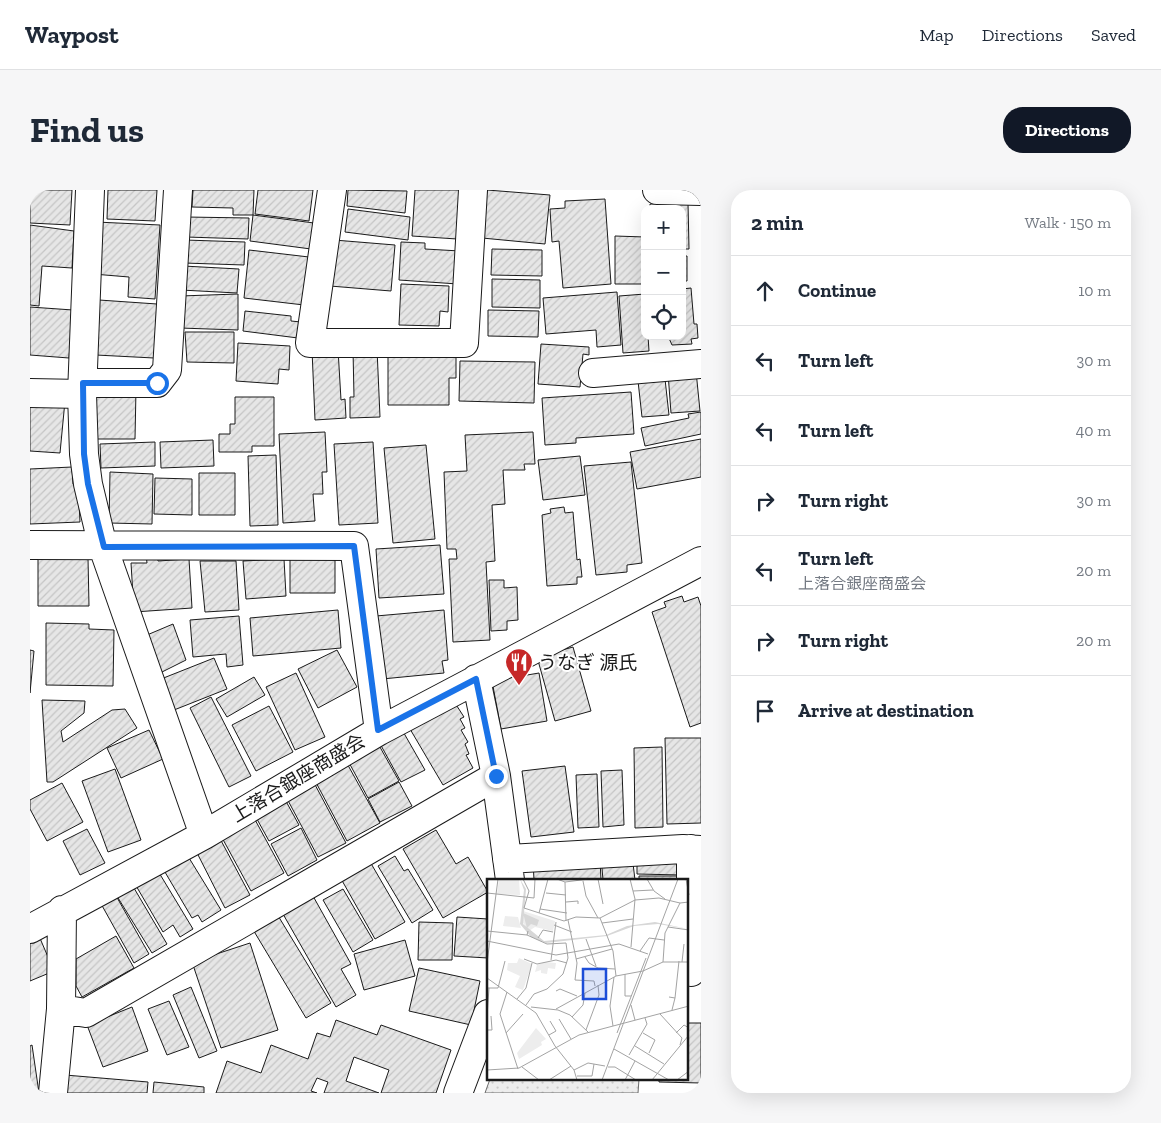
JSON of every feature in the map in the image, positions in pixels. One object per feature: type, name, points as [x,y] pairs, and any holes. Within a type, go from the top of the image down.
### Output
[{"type":"street","points":[[90,190],[83,389],[84,454],[88,484],[104,547],[204,835]]},
{"type":"street","points":[[30,393],[157,383],[167,370],[178,190]]},
{"type":"street","points":[[332,190],[310,343],[464,343],[473,190]]},
{"type":"street","points":[[657,190],[701,198]]},
{"type":"street","points":[[593,373],[701,364]]},
{"type":"street","points":[[30,545],[104,547],[354,546],[378,730]]},
{"type":"street","name":"上落合銀座商盛会","points":[[30,929],[62,910],[204,835],[378,730],[701,561]]},
{"type":"street","points":[[476,679],[496,776],[508,870],[696,850],[691,972]]},
{"type":"street","points":[[61,1009],[86,1013],[496,776]]},
{"type":"street","points":[[53,1093],[61,1009],[62,910]]},
{"type":"street","points":[[458,1093],[487,1017]]},
{"type":"shaded area","points":[[490,1080],[639,1080],[638,1093],[485,1093]]},
{"type":"building","points":[[30,190],[72,190],[70,225],[30,223]]},
{"type":"building","points":[[108,190],[157,190],[155,221],[107,219]]},
{"type":"building","points":[[193,190],[254,190],[253,215],[233,215],[233,208],[192,207]]},
{"type":"building","points":[[258,190],[313,190],[309,221],[255,214]]},
{"type":"building","points":[[348,190],[407,191],[405,213],[347,206]]},
{"type":"building","points":[[415,190],[460,190],[457,239],[412,236]]},
{"type":"building","points":[[487,190],[550,195],[545,244],[482,238]]},
{"type":"building","points":[[605,199],[611,284],[563,288],[559,241],[552,242],[550,209],[565,208],[565,201]]},
{"type":"building","points":[[688,203],[689,249],[686,249],[686,205],[650,204]]},
{"type":"building","points":[[348,209],[410,217],[408,240],[345,232]]},
{"type":"building","points":[[253,215],[314,223],[311,249],[250,241]]},
{"type":"building","points":[[186,217],[249,218],[248,239],[186,237]]},
{"type":"building","points":[[96,222],[160,225],[155,299],[128,297],[129,277],[93,274]]},
{"type":"building","points":[[30,225],[74,231],[72,268],[42,266],[39,306],[30,305]]},
{"type":"building","points":[[615,236],[641,237],[641,284],[615,284]]},
{"type":"building","points":[[185,240],[245,242],[244,265],[184,263]]},
{"type":"building","points":[[334,240],[395,245],[391,291],[330,286]]},
{"type":"building","points":[[401,242],[425,243],[425,249],[460,251],[458,284],[399,280]]},
{"type":"building","points":[[492,249],[542,250],[542,276],[491,275]]},
{"type":"building","points":[[249,250],[309,257],[304,305],[244,298]]},
{"type":"building","points":[[686,256],[687,256],[686,281]]},
{"type":"building","points":[[183,266],[239,269],[237,293],[181,290]]},
{"type":"building","points":[[492,279],[540,280],[540,308],[492,307]]},
{"type":"building","points":[[401,284],[449,286],[448,312],[440,311],[439,326],[399,325]]},
{"type":"building","points":[[691,288],[694,324],[697,324],[698,338],[691,339],[692,344],[672,345],[670,340],[686,340],[686,289]]},
{"type":"building","points":[[617,292],[621,345],[597,347],[596,330],[546,334],[543,298]]},
{"type":"building","points":[[238,294],[238,330],[180,328],[180,296]]},
{"type":"building","points":[[641,294],[641,340],[648,340],[649,351],[623,353],[619,296]]},
{"type":"building","points":[[99,300],[157,304],[154,358],[96,355]]},
{"type":"building","points":[[30,307],[73,310],[69,358],[30,355]]},
{"type":"building","points":[[488,310],[539,311],[538,337],[488,336]]},
{"type":"building","points":[[245,311],[291,316],[291,321],[301,322],[298,338],[243,331]]},
{"type":"building","points":[[185,332],[234,332],[234,363],[187,362]]},
{"type":"building","points":[[238,343],[290,346],[289,370],[279,369],[278,384],[236,381]]},
{"type":"building","points":[[541,344],[589,347],[589,355],[583,354],[580,387],[538,384]]},
{"type":"building","points":[[338,349],[341,400],[345,399],[346,418],[315,420],[312,350]]},
{"type":"building","points":[[377,349],[380,417],[350,418],[350,397],[354,397],[353,350]]},
{"type":"building","points":[[388,349],[456,349],[456,378],[449,378],[449,405],[388,405]]},
{"type":"building","points":[[460,361],[535,362],[534,403],[459,401]]},
{"type":"building","points":[[696,371],[700,411],[671,413],[668,373]]},
{"type":"building","points":[[665,379],[669,415],[642,417],[638,381]]},
{"type":"building","points":[[96,389],[136,389],[135,439],[96,439]]},
{"type":"building","points":[[631,392],[634,434],[576,438],[576,443],[545,445],[542,398]]},
{"type":"building","points":[[235,397],[274,397],[274,446],[252,446],[252,452],[219,452],[219,434],[230,434],[230,424],[235,424]]},
{"type":"building","points":[[30,398],[65,401],[60,453],[30,451]]},
{"type":"building","points":[[701,412],[701,434],[645,446],[641,428],[689,418],[688,414]]},
{"type":"building","points":[[325,432],[327,472],[322,472],[323,494],[313,494],[315,521],[283,523],[279,434]]},
{"type":"building","points":[[533,432],[535,464],[524,464],[525,470],[503,470],[505,504],[492,505],[495,561],[486,562],[490,640],[453,642],[449,559],[457,559],[456,549],[447,549],[444,472],[467,471],[465,435]]},
{"type":"building","points":[[701,439],[701,477],[637,489],[630,452]]},
{"type":"building","points":[[213,440],[214,466],[161,468],[160,442]]},
{"type":"building","points":[[155,442],[155,466],[101,468],[100,444]]},
{"type":"building","points":[[373,442],[378,523],[339,525],[334,444]]},
{"type":"building","points":[[426,445],[435,539],[393,543],[384,448]]},
{"type":"building","points":[[276,455],[278,525],[250,526],[248,456]]},
{"type":"building","points":[[580,456],[585,495],[543,500],[538,460]]},
{"type":"building","points":[[631,462],[642,563],[627,565],[627,572],[596,575],[584,466]]},
{"type":"building","points":[[72,467],[73,484],[78,484],[80,522],[30,524],[30,469]]},
{"type":"building","points":[[110,472],[153,474],[152,524],[109,523]]},
{"type":"building","points":[[199,473],[235,473],[235,515],[199,515]]},
{"type":"building","points":[[155,478],[192,479],[192,515],[154,514]]},
{"type":"building","points":[[564,507],[565,513],[573,512],[577,560],[580,559],[582,577],[577,577],[577,584],[547,586],[542,515],[551,513],[550,509]]},
{"type":"building","points":[[440,545],[444,594],[379,598],[376,549]]},
{"type":"building","points":[[157,554],[158,561],[189,559],[192,608],[134,612],[131,563],[147,563],[146,555]]},
{"type":"building","points":[[38,558],[88,558],[89,606],[38,606]]},
{"type":"building","points":[[284,559],[286,596],[246,599],[243,561]]},
{"type":"building","points":[[290,559],[335,559],[335,593],[290,593]]},
{"type":"building","points":[[200,561],[236,561],[239,610],[205,612]]},
{"type":"building","points":[[489,580],[504,580],[504,588],[517,587],[518,620],[507,621],[507,630],[491,631]]},
{"type":"building","points":[[682,596],[684,602],[698,597],[701,606],[701,723],[690,727],[652,612],[666,607],[664,602]]},
{"type":"building","points":[[338,610],[341,648],[253,656],[250,618]]},
{"type":"building","points":[[444,610],[448,660],[442,661],[444,673],[382,679],[376,616]]},
{"type":"building","points":[[239,616],[243,665],[227,667],[226,654],[193,657],[190,620]]},
{"type":"building","points":[[46,623],[89,624],[89,629],[114,630],[113,686],[46,685]]},
{"type":"building","points":[[173,624],[186,660],[160,673],[147,635]]},
{"type":"building","points":[[573,647],[591,711],[555,721],[537,657]]},
{"type":"building","points":[[30,650],[34,651],[30,693]]},
{"type":"building","points":[[337,650],[357,687],[318,708],[298,669]]},
{"type":"building","points":[[214,658],[227,689],[174,710],[161,679]]},
{"type":"building","points":[[296,673],[325,737],[295,750],[266,687]]},
{"type":"building","points":[[539,673],[547,721],[501,729],[492,681]]},
{"type":"building","points":[[254,677],[265,695],[227,717],[216,699]]},
{"type":"building","points":[[211,697],[251,776],[229,787],[190,708]]},
{"type":"building","points":[[42,700],[85,701],[84,713],[61,731],[63,742],[112,710],[125,709],[137,728],[53,782],[47,782]]},
{"type":"building","points":[[455,703],[464,717],[460,719],[465,728],[461,730],[468,742],[465,744],[469,754],[466,755],[473,768],[443,785],[410,729]]},
{"type":"building","points":[[269,706],[293,752],[256,771],[232,725]]},
{"type":"building","points":[[401,728],[425,770],[401,782],[378,740]]},
{"type":"building","points":[[149,730],[163,759],[121,778],[107,748]]},
{"type":"building","points":[[665,738],[701,738],[701,823],[667,824]]},
{"type":"building","points":[[376,740],[399,781],[368,798],[346,757]]},
{"type":"building","points":[[662,747],[663,827],[635,828],[634,748]]},
{"type":"building","points":[[344,758],[380,823],[347,841],[312,775]]},
{"type":"building","points":[[565,766],[574,832],[531,837],[522,771]]},
{"type":"building","points":[[115,769],[141,840],[108,852],[82,781]]},
{"type":"building","points":[[622,770],[624,825],[603,827],[601,771]]},
{"type":"building","points":[[597,774],[599,827],[578,828],[576,775]]},
{"type":"building","points":[[312,779],[346,843],[318,857],[284,793]]},
{"type":"building","points":[[399,782],[412,806],[380,822],[368,799]]},
{"type":"building","points":[[62,783],[83,822],[47,841],[30,809],[30,800]]},
{"type":"building","points":[[282,794],[299,825],[269,841],[252,810]]},
{"type":"building","points":[[253,816],[284,873],[251,891],[220,834]]},
{"type":"building","points":[[301,828],[317,860],[288,876],[271,844]]},
{"type":"building","points":[[87,829],[105,863],[80,875],[63,841]]},
{"type":"building","points":[[436,830],[456,864],[468,857],[487,893],[443,918],[403,849]]},
{"type":"building","points":[[217,833],[250,895],[225,908],[193,845]]},
{"type":"building","points":[[186,853],[221,910],[202,922],[198,915],[192,918],[162,867]]},
{"type":"building","points":[[632,855],[635,879],[603,879],[601,857]]},
{"type":"building","points":[[395,856],[404,871],[408,869],[433,910],[412,923],[378,866]]},
{"type":"building","points":[[637,858],[682,858],[682,875],[637,874]]},
{"type":"building","points":[[369,860],[405,922],[375,939],[340,877]]},
{"type":"building","points":[[600,860],[601,879],[534,879],[533,861]]},
{"type":"building","points":[[158,871],[193,929],[180,937],[173,925],[163,932],[135,884]]},
{"type":"building","points":[[639,876],[682,876],[682,879],[639,879]]},
{"type":"building","points":[[131,883],[167,944],[152,953],[115,893]]},
{"type":"building","points":[[343,889],[373,940],[353,952],[323,900]]},
{"type":"building","points":[[115,894],[149,954],[134,963],[100,902]]},
{"type":"building","points":[[313,896],[351,964],[341,969],[356,995],[336,1007],[283,914]]},
{"type":"building","points":[[277,914],[331,1003],[306,1018],[252,928]]},
{"type":"building","points":[[457,917],[487,919],[487,958],[454,956]]},
{"type":"building","points":[[419,922],[453,923],[452,960],[418,960]]},
{"type":"building","points":[[39,936],[54,971],[30,981],[30,940]]},
{"type":"building","points":[[116,936],[134,968],[82,997],[76,986],[76,959]]},
{"type":"building","points":[[405,940],[415,976],[364,990],[354,954]]},
{"type":"building","points":[[250,943],[278,1030],[221,1048],[192,962]]},
{"type":"building","points":[[419,968],[480,981],[471,1025],[409,1011]]},
{"type":"building","points":[[191,987],[217,1051],[199,1058],[173,995]]},
{"type":"building","points":[[169,1001],[189,1047],[167,1055],[148,1009]]},
{"type":"building","points":[[132,1007],[148,1051],[103,1067],[87,1025]]},
{"type":"building","points":[[336,1020],[377,1035],[381,1025],[451,1050],[436,1093],[381,1093],[389,1070],[354,1057],[346,1081],[379,1093],[324,1093],[328,1082],[317,1078],[311,1091],[317,1093],[216,1093],[227,1061],[261,1073],[271,1045],[308,1059],[317,1033],[330,1037]]},
{"type":"building","points":[[688,1023],[701,1023],[701,1083],[659,1082],[659,1080],[688,1080]]},
{"type":"building","points":[[32,1045],[39,1093],[30,1093],[30,1046]]},
{"type":"building","points":[[65,1075],[148,1082],[147,1093],[63,1093]]},
{"type":"building","points":[[154,1082],[204,1087],[204,1093],[153,1093]]},
{"type":"place","name":"うなぎ 源氏","points":[[519,686]]},
{"type":"route","points":[[157,383],[83,383],[84,454],[88,484],[104,547],[354,546],[378,730],[476,679],[496,776]]}]
